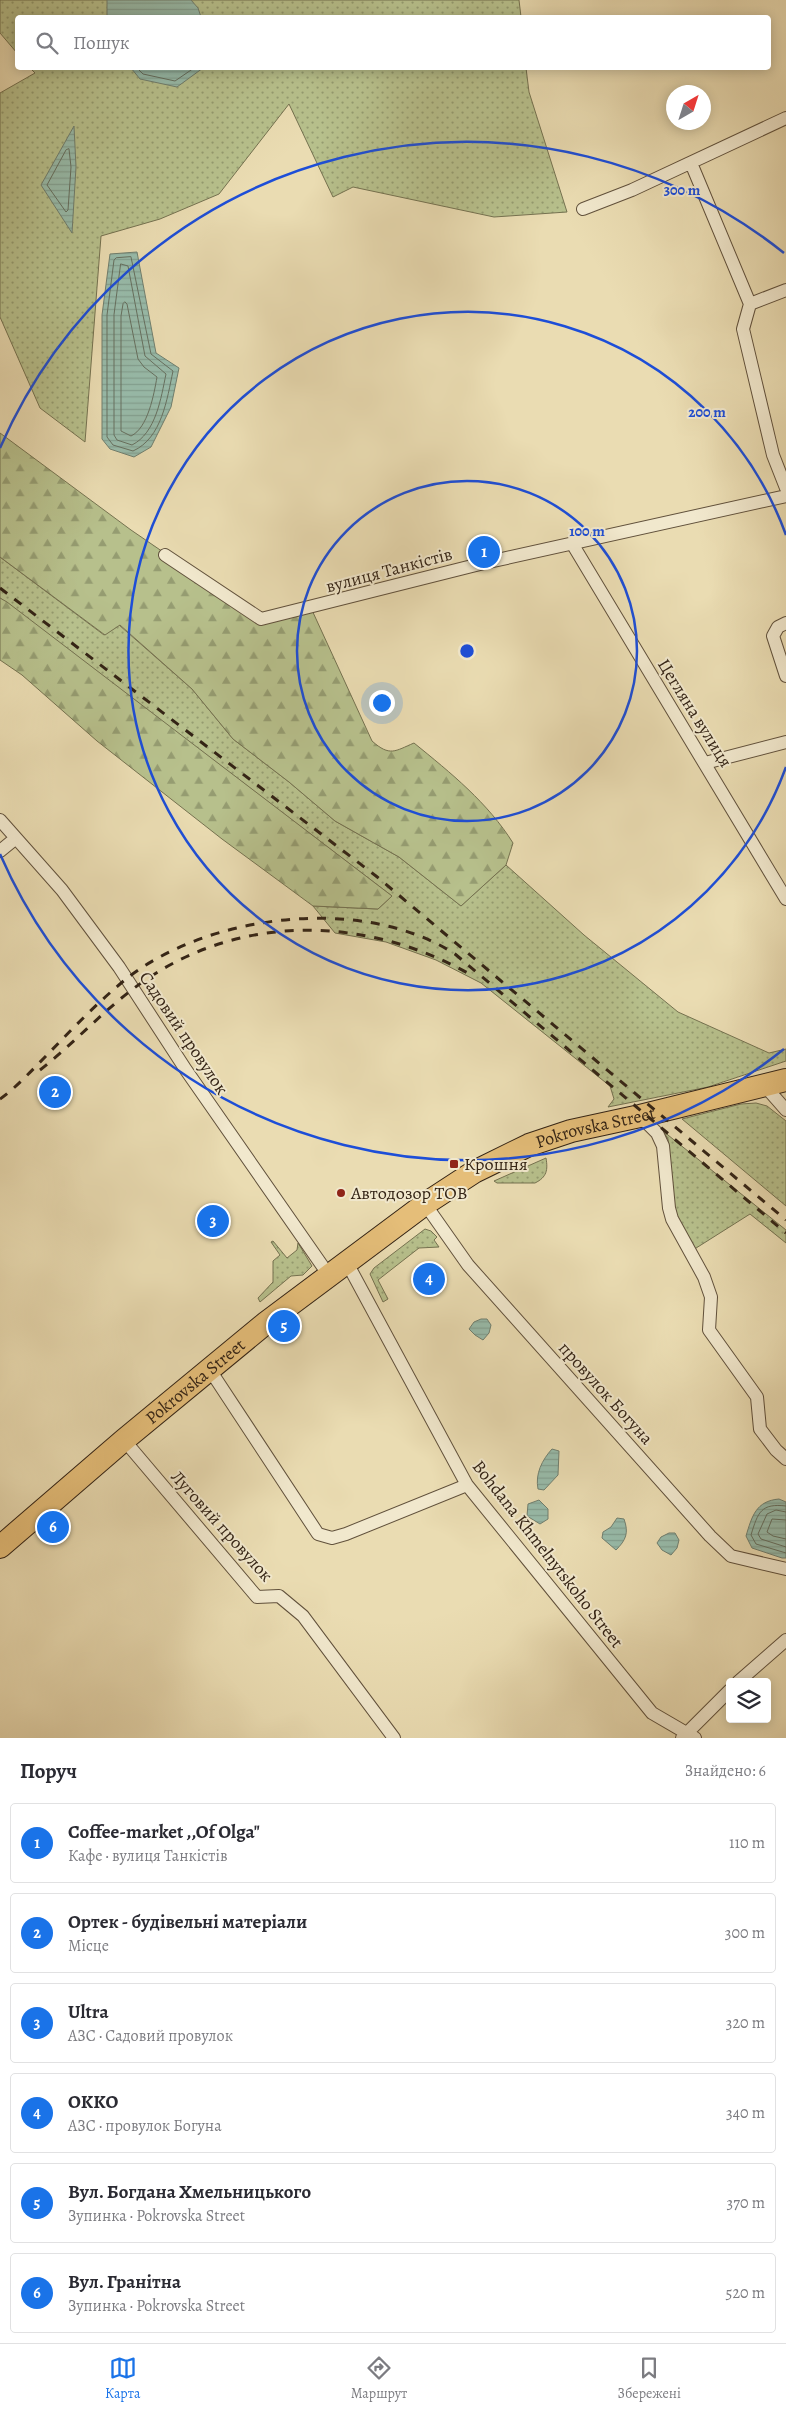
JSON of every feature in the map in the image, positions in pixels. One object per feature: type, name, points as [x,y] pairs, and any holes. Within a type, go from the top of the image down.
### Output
[{"type":"highway","name":"Pokrovska Street","points":[[0,1547],[124,1440],[328,1274],[425,1204],[488,1164],[529,1145],[571,1131],[786,1080]]},
{"type":"street","points":[[582,209],[632,190],[786,118]]},
{"type":"street","points":[[691,163],[750,304],[743,329],[773,456],[786,488]]},
{"type":"street","points":[[750,304],[786,290]]},
{"type":"street","name":"вулиця Танкістів","points":[[165,555],[261,620],[484,563],[573,545],[786,496]]},
{"type":"street","name":"Цегляна вулиця","points":[[573,545],[786,899]]},
{"type":"street","points":[[786,623],[778,627],[773,636],[786,676]]},
{"type":"street","points":[[705,763],[786,742]]},
{"type":"street","name":"Садовий провулок","points":[[0,820],[62,890],[118,967],[186,1070],[328,1274]]},
{"type":"street","points":[[0,851],[16,838]]},
{"type":"street","points":[[764,1085],[786,1110]]},
{"type":"street","points":[[640,1116],[657,1133],[663,1146],[666,1159],[669,1208],[672,1219],[704,1277],[711,1297],[709,1330],[756,1397],[760,1428],[776,1450],[786,1459]]},
{"type":"street","name":"провулок Богуна","points":[[425,1204],[468,1265],[710,1536],[731,1556],[786,1569]]},
{"type":"street","name":"Bohdana Khmelnytskoho Street","points":[[346,1261],[467,1485],[652,1713],[688,1736]]},
{"type":"street","points":[[210,1370],[318,1534],[332,1538],[346,1534],[467,1485]]},
{"type":"street","name":"Луговий провулок","points":[[124,1440],[257,1597],[279,1596],[303,1616],[394,1738]]},
{"type":"street","points":[[743,1678],[786,1640]]},
{"type":"street","points":[[688,1736],[726,1694]]},
{"type":"green space","points":[[0,0],[519,0],[521,15],[15,15],[15,51],[0,33]]},
{"type":"green space","points":[[32,70],[526,70],[529,92],[567,212],[494,217],[353,187],[333,197],[289,104],[219,194],[160,219],[101,236],[85,442],[40,408],[0,317],[0,93],[35,73]]},
{"type":"green space","points":[[0,433],[131,530],[261,619],[311,608],[372,741],[388,751],[397,750],[414,743],[468,789],[503,828],[513,843],[506,865],[461,906],[399,857],[335,821],[289,782],[233,739],[192,689],[120,625],[105,635],[0,557]]},
{"type":"green space","points":[[0,557],[104,635],[119,625],[192,689],[233,739],[289,782],[335,821],[399,857],[461,906],[506,865],[584,935],[678,1012],[769,1053],[786,1049],[786,1061],[708,1087],[608,1107],[614,1099],[610,1086],[481,983],[436,960],[386,942],[335,933],[313,906],[378,909],[392,896],[0,598]]},
{"type":"green space","points":[[0,598],[392,896],[378,909],[313,906],[222,839],[97,741],[22,675],[0,660]]},
{"type":"green space","points":[[756,1103],[767,1106],[786,1121],[786,1206],[682,1119],[741,1104]]},
{"type":"green space","points":[[663,1131],[786,1230],[786,1243],[750,1214],[693,1250],[673,1206],[668,1139]]},
{"type":"green space","points":[[546,1158],[546,1173],[535,1183],[497,1183],[494,1181]]},
{"type":"green space","points":[[425,1229],[431,1231],[437,1237],[434,1240],[439,1247],[419,1248],[378,1280],[388,1299],[383,1302],[370,1274],[374,1268]]},
{"type":"green space","points":[[273,1241],[287,1258],[297,1250],[298,1243],[312,1266],[303,1275],[291,1276],[260,1302],[258,1298],[273,1282],[273,1261],[280,1255],[271,1242]]},
{"type":"water","points":[[107,0],[191,0],[198,8],[200,15],[107,15]]},
{"type":"water","points":[[133,70],[200,70],[177,87],[140,79]]},
{"type":"water","points":[[74,126],[76,167],[72,233],[41,185]]},
{"type":"water","points":[[137,252],[156,353],[179,368],[171,407],[151,447],[134,457],[110,449],[102,439],[102,315],[110,254]]},
{"type":"water","points":[[487,1319],[491,1325],[489,1333],[483,1340],[469,1329],[474,1322]]},
{"type":"water","points":[[552,1449],[559,1451],[558,1475],[544,1490],[538,1489],[537,1483],[540,1468]]},
{"type":"water","points":[[779,1499],[786,1502],[786,1558],[752,1548],[746,1536],[750,1522],[760,1506],[771,1500]]},
{"type":"water","points":[[539,1500],[548,1509],[548,1519],[540,1524],[527,1516],[528,1504]]},
{"type":"water","points":[[617,1518],[624,1519],[626,1532],[622,1543],[616,1550],[602,1538],[603,1532],[611,1527]]},
{"type":"water","points":[[669,1533],[675,1533],[679,1540],[677,1548],[671,1555],[662,1550],[657,1543],[661,1537]]},
{"type":"railway","points":[[0,588],[376,876],[786,1220]]},
{"type":"railway","points":[[0,1099],[126,979],[161,957],[200,939],[243,927],[288,920],[333,919],[377,924],[418,935],[455,954],[786,1233]]},
{"type":"railway","points":[[40,1070],[119,1000],[147,979],[185,957],[225,942],[267,933],[309,930],[351,933],[393,942],[434,956],[473,976]]},
{"type":"place","name":"Coffee-market ,,Of Olga\"","points":[[484,552]]},
{"type":"place","name":"Ортек - будівельні матеріали","points":[[55,1092]]},
{"type":"place","name":"Крошня","points":[[454,1164]]},
{"type":"place","name":"Автодозор ТОВ","points":[[341,1193]]},
{"type":"place","name":"Ultra","points":[[213,1221]]},
{"type":"place","name":"OKKO","points":[[429,1279]]},
{"type":"place","name":"Вул. Богдана Хмельницького","points":[[284,1326]]},
{"type":"place","name":"Вул. Гранітна","points":[[53,1527]]}]
